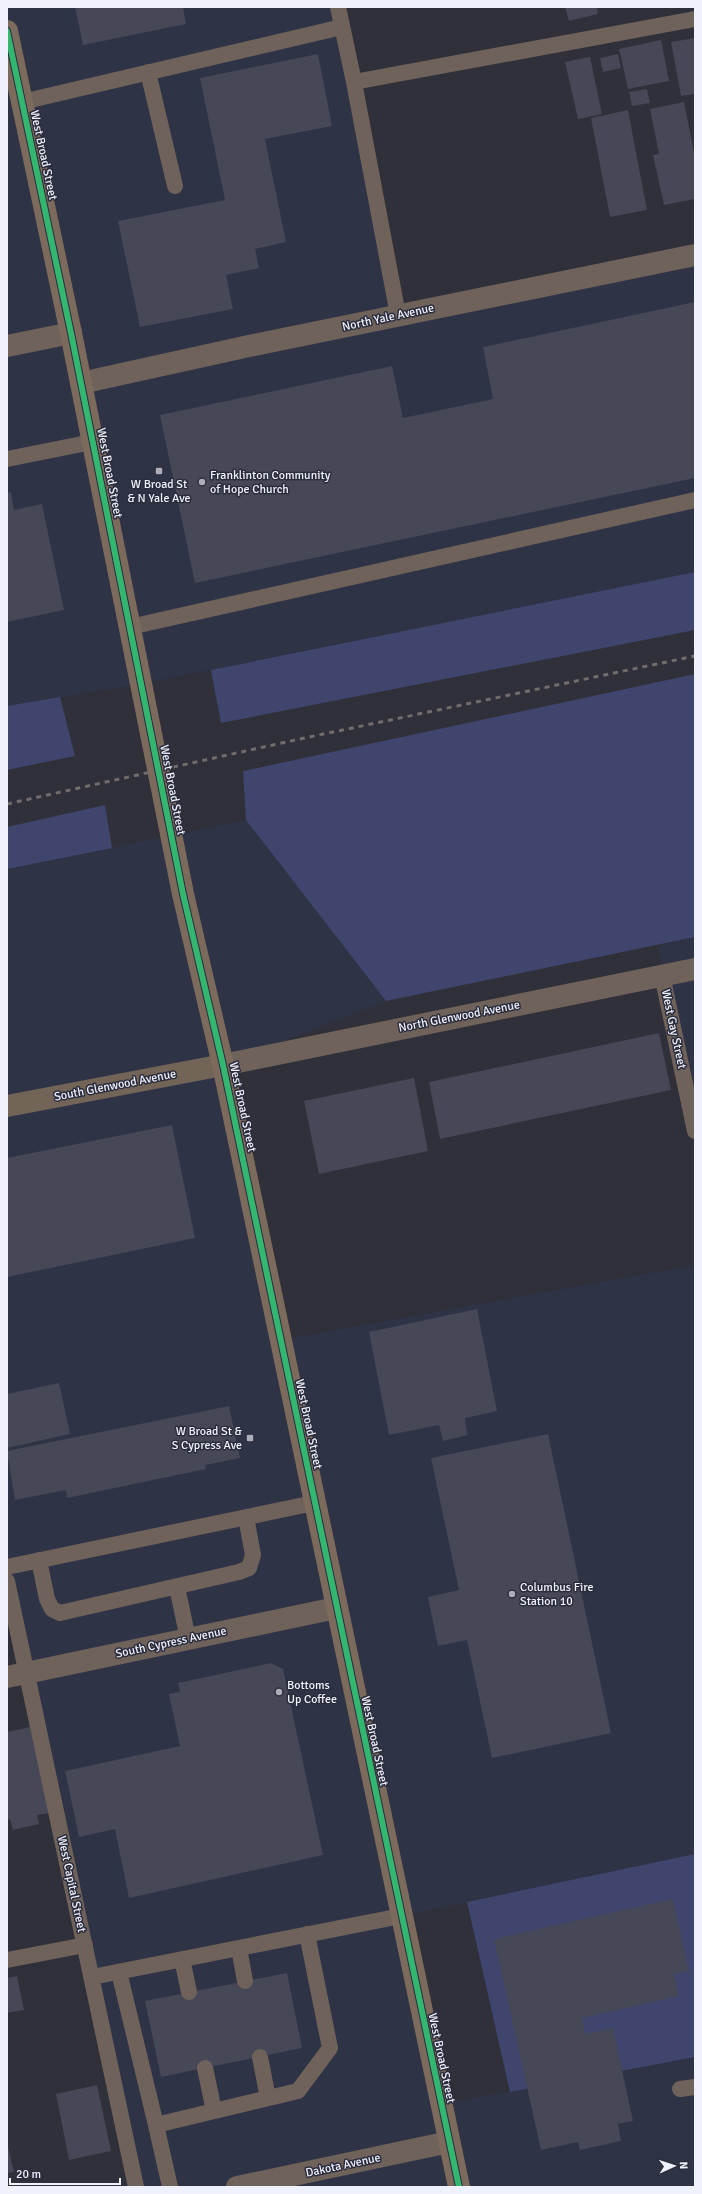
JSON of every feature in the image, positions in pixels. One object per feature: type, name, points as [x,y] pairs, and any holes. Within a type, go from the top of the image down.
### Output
[{"type":"main road","name":"West Broad Street","points":[[7,31],[71,333],[183,894],[223,1065],[459,2187]]},
{"type":"street","name":"North Yale Avenue","points":[[81,383],[398,315],[695,255]]},
{"type":"street","points":[[7,346],[71,333]]},
{"type":"street","name":"North Glenwood Avenue","points":[[223,1065],[695,968]]},
{"type":"street","name":"South Glenwood Avenue","points":[[7,1106],[223,1065]]},
{"type":"street","name":"South Cypress Avenue","points":[[17,1675],[336,1608]]},
{"type":"street","name":"Dakota Avenue","points":[[237,2187],[449,2142]]},
{"type":"lane","points":[[338,7],[354,82],[398,315]]},
{"type":"lane","points":[[354,82],[695,18]]},
{"type":"lane","points":[[22,102],[342,27]]},
{"type":"lane","points":[[148,72],[175,186]]},
{"type":"lane","points":[[7,459],[92,442]]},
{"type":"lane","points":[[130,627],[695,500]]},
{"type":"lane","name":"West Gay Street","points":[[662,975],[695,1131]]},
{"type":"lane","points":[[7,1567],[314,1503]]},
{"type":"lane","points":[[39,1560],[47,1599],[52,1609],[60,1613],[177,1587],[239,1572],[249,1568],[253,1555],[246,1518]]},
{"type":"lane","name":"West Capital Street","points":[[7,1582],[17,1675],[85,1945],[136,2187]]},
{"type":"lane","points":[[177,1587],[188,1639]]},
{"type":"lane","points":[[92,1977],[401,1916]]},
{"type":"lane","points":[[156,2125],[298,2091],[330,2048],[307,1934]]},
{"type":"lane","points":[[7,1960],[85,1945]]},
{"type":"lane","points":[[239,1948],[246,1981]]},
{"type":"lane","points":[[182,1959],[189,1992]]},
{"type":"lane","points":[[119,1972],[170,2187]]},
{"type":"lane","points":[[260,2057],[268,2098]]},
{"type":"lane","points":[[205,2068],[214,2112]]},
{"type":"shaded area","points":[[7,7],[338,7],[398,315],[695,255],[695,572],[141,684],[7,706]]},
{"type":"shaded area","points":[[695,572],[695,630],[221,723],[211,670]]},
{"type":"shaded area","points":[[695,674],[695,937],[386,1001],[246,820],[243,771]]},
{"type":"shaded area","points":[[60,697],[75,756],[7,770],[7,706]]},
{"type":"shaded area","points":[[105,805],[112,848],[7,869],[7,827]]},
{"type":"shaded area","points":[[246,820],[386,1001],[223,1065],[280,1340],[695,1265],[695,1854],[401,1916],[441,2104],[695,2057],[695,2187],[136,2187],[7,1581],[7,869]]},
{"type":"shaded area","points":[[695,937],[695,1131],[658,946]]},
{"type":"shaded area","points":[[695,1854],[695,2057],[510,2092],[467,1902]]},
{"type":"building","points":[[75,7],[183,7],[186,24],[83,45]]},
{"type":"building","points":[[565,7],[597,7],[598,14],[569,21]]},
{"type":"building","points":[[695,38],[695,94],[681,96],[671,42]]},
{"type":"building","points":[[661,40],[669,81],[628,89],[619,49]]},
{"type":"building","points":[[318,54],[332,126],[265,139],[286,242],[255,249],[259,268],[226,275],[233,309],[140,327],[118,221],[225,200],[200,78]]},
{"type":"building","points":[[618,54],[621,68],[603,72],[600,58]]},
{"type":"building","points":[[590,57],[602,114],[578,119],[565,62]]},
{"type":"building","points":[[647,89],[650,103],[632,106],[629,92]]},
{"type":"building","points":[[684,102],[695,158],[695,199],[664,205],[653,155],[659,154],[650,109]]},
{"type":"building","points":[[628,110],[647,210],[610,217],[591,118]]},
{"type":"building","points":[[695,302],[695,478],[195,583],[160,415],[392,366],[403,418],[493,399],[483,347]]},
{"type":"building","points":[[11,492],[14,510],[42,504],[64,610],[7,622],[7,493]]},
{"type":"building","points":[[659,1033],[671,1090],[440,1139],[429,1082]]},
{"type":"building","points":[[414,1078],[428,1151],[319,1174],[304,1101]]},
{"type":"building","points":[[172,1125],[195,1238],[7,1277],[7,1158]]},
{"type":"building","points":[[477,1309],[497,1411],[465,1418],[467,1435],[443,1441],[439,1425],[389,1435],[369,1332]]},
{"type":"building","points":[[59,1383],[70,1434],[7,1448],[7,1394]]},
{"type":"building","points":[[229,1406],[240,1458],[205,1465],[206,1469],[67,1498],[66,1490],[15,1500],[7,1451]]},
{"type":"building","name":"Columbus Fire Station 10","points":[[548,1434],[611,1733],[492,1758],[467,1640],[438,1646],[428,1597],[459,1590],[431,1458]]},
{"type":"building","points":[[271,1663],[283,1669],[323,1855],[129,1898],[115,1829],[79,1837],[65,1771],[180,1746],[169,1694],[180,1692],[178,1683]]},
{"type":"building","points":[[30,1727],[49,1813],[37,1815],[39,1824],[13,1830],[10,1819],[7,1820],[7,1732]]},
{"type":"building","points":[[673,1899],[689,1971],[674,1974],[679,1996],[582,2018],[585,2034],[613,2028],[633,2121],[618,2124],[621,2141],[580,2150],[578,2142],[541,2150],[494,1939]]},
{"type":"building","points":[[287,1973],[302,2048],[161,2077],[145,2001]]},
{"type":"building","points":[[17,1976],[24,2010],[7,2013],[7,1978]]},
{"type":"building","points":[[97,2085],[111,2151],[69,2160],[56,2094]]},
{"type":"building","points":[[7,2143],[14,2172],[7,2173]]},
{"type":"railway","points":[[7,804],[295,740],[695,656]]},
{"type":"cycle path","points":[[7,31],[71,333],[183,894],[223,1065],[459,2187]]},
{"type":"place","name":"W Broad St & N Yale Ave","points":[[159,471]]},
{"type":"place","name":"Franklinton Community of Hope Church","points":[[202,482]]},
{"type":"place","name":"W Broad St & S Cypress Ave","points":[[250,1438]]},
{"type":"place","name":"Columbus Fire Station 10","points":[[512,1594]]},
{"type":"place","name":"Bottoms Up Coffee","points":[[279,1692]]}]
